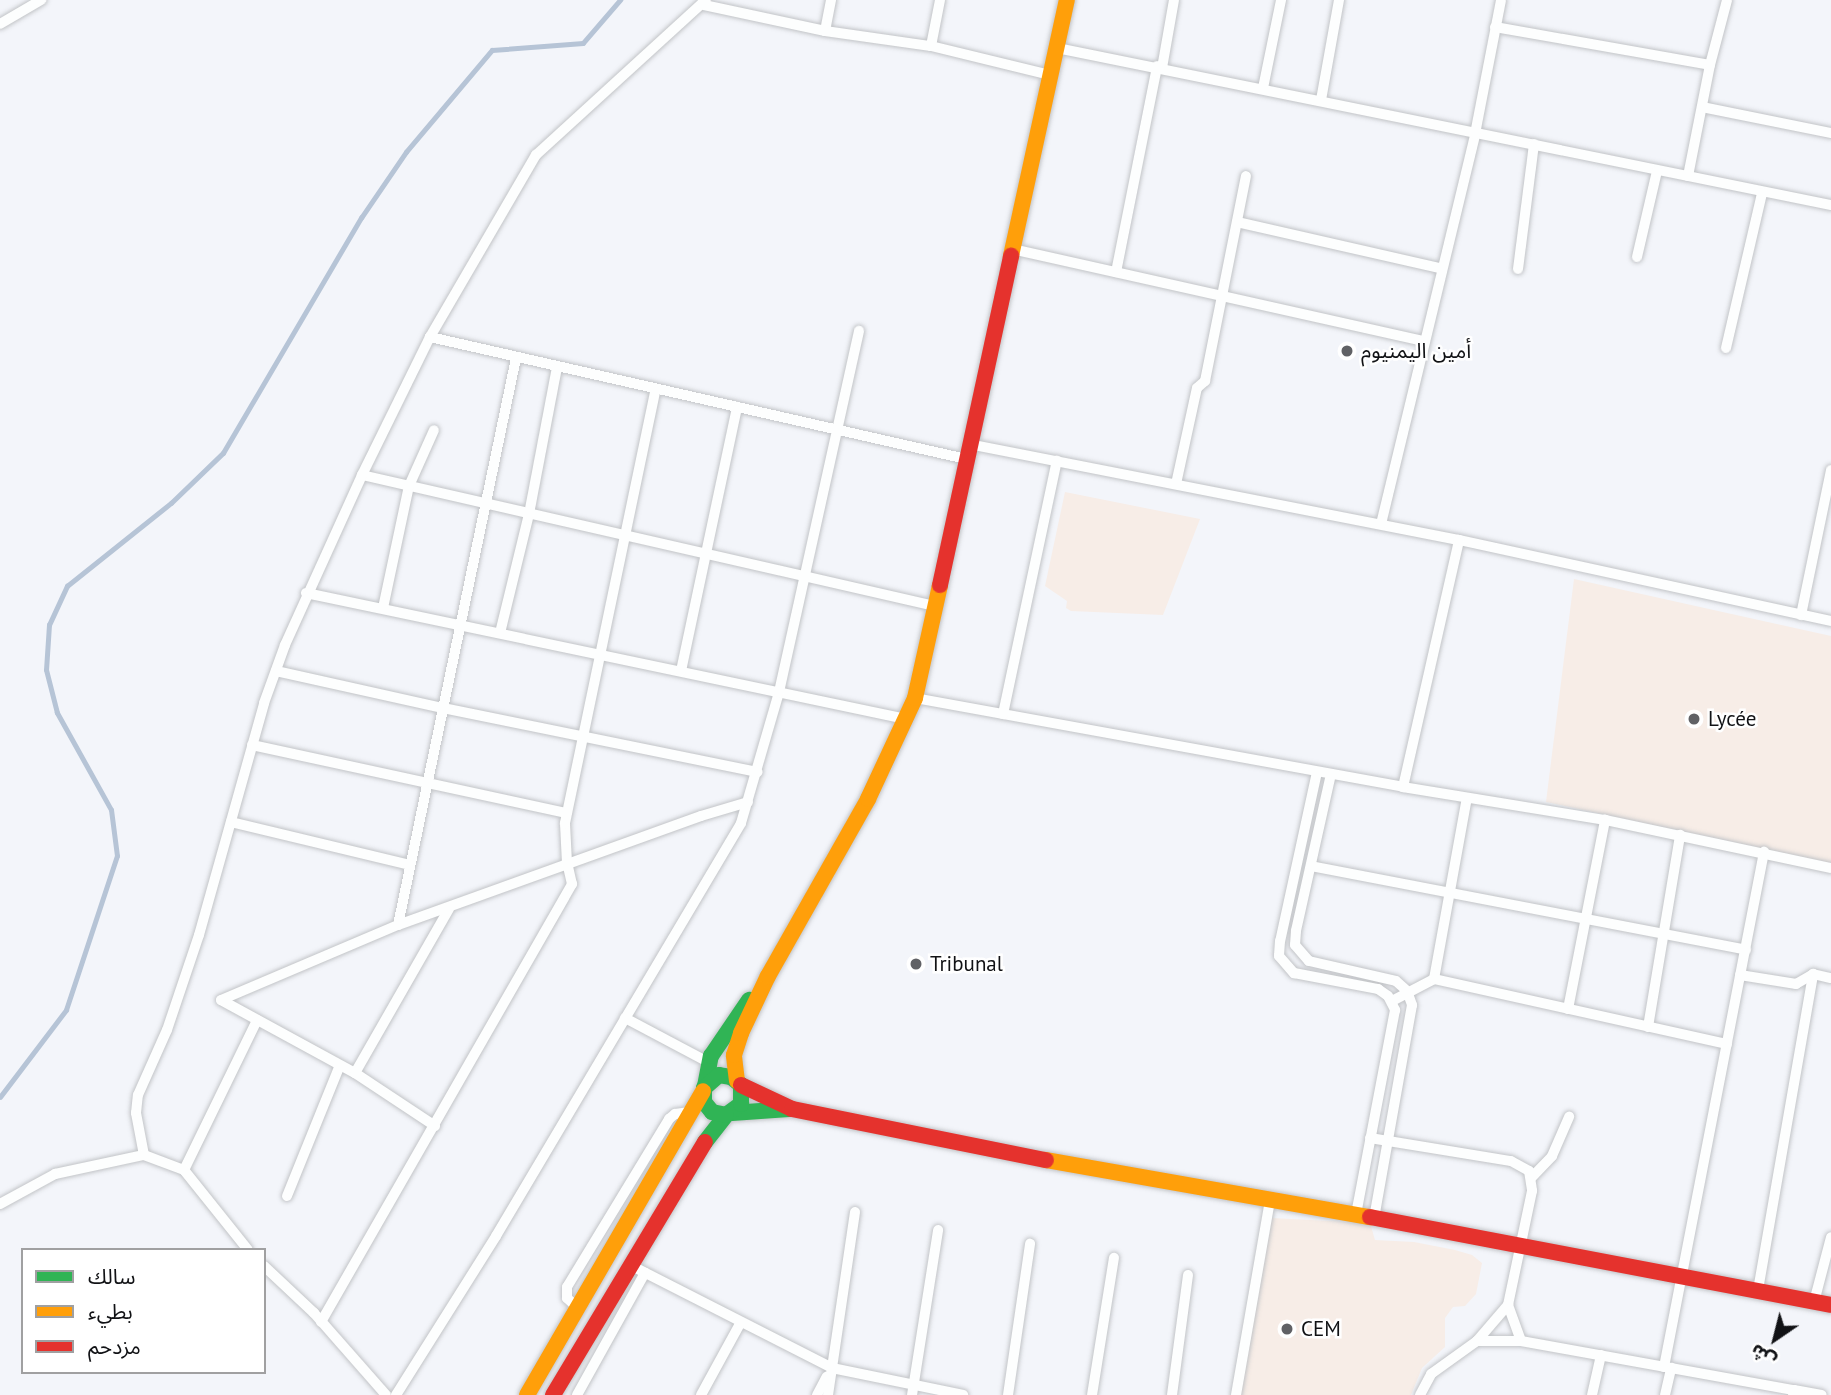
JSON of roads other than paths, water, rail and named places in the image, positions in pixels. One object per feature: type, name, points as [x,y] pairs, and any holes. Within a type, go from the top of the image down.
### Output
[{"type":"main road","points":[[553,1395],[638,1269],[693,1161],[743,1098],[738,1083],[736,1048],[768,976],[868,799],[915,698],[1068,0]]},
{"type":"main road","points":[[768,976],[729,1026],[708,1062],[704,1088],[707,1108],[729,1114],[792,1109]]},
{"type":"main road","points":[[527,1395],[704,1088],[719,1075],[792,1109],[947,1142],[1521,1244],[1831,1305]]},
{"type":"street","points":[[0,24],[41,0]]},
{"type":"street","points":[[824,32],[831,0]]},
{"type":"street","points":[[931,46],[940,0]]},
{"type":"street","points":[[1116,272],[1174,0]]},
{"type":"street","points":[[1263,88],[1281,0]]},
{"type":"street","points":[[1321,100],[1339,0]]},
{"type":"street","points":[[1381,524],[1440,268],[1475,134],[1501,0]]},
{"type":"street","points":[[1688,176],[1710,65],[1727,0]]},
{"type":"street","points":[[144,1155],[136,1113],[138,1095],[167,1030],[252,745],[276,671],[306,593],[430,337],[536,155],[705,2],[824,32],[931,46],[1050,75]]},
{"type":"street","points":[[1495,27],[1710,65]]},
{"type":"street","points":[[1057,48],[1831,205]]},
{"type":"street","points":[[1702,107],[1831,133]]},
{"type":"street","points":[[1518,269],[1534,144]]},
{"type":"street","points":[[1637,257],[1657,171]]},
{"type":"street","points":[[1176,484],[1198,388],[1205,381],[1246,176]]},
{"type":"street","points":[[1726,348],[1762,193]]},
{"type":"street","points":[[1237,222],[1440,268]]},
{"type":"street","points":[[1012,249],[1424,341]]},
{"type":"street","points":[[396,1395],[496,1236],[741,823],[758,772],[779,692],[859,331]]},
{"type":"street","points":[[430,337],[837,430],[967,451],[1057,461],[1459,540],[1831,621]]},
{"type":"street","points":[[397,925],[516,358]]},
{"type":"street","points":[[500,633],[529,513],[557,367]]},
{"type":"street","points":[[321,1322],[572,884],[567,863],[567,813],[656,389]]},
{"type":"street","points":[[681,671],[737,407]]},
{"type":"street","points":[[383,608],[409,486],[434,430]]},
{"type":"street","points":[[1003,714],[1057,461]]},
{"type":"street","points":[[1801,615],[1831,470]]},
{"type":"street","points":[[362,475],[935,606]]},
{"type":"street","points":[[1402,788],[1459,540]]},
{"type":"street","points":[[306,593],[906,719]]},
{"type":"street","points":[[276,671],[758,772]]},
{"type":"street","points":[[915,698],[1402,788],[1605,820],[1831,868]]},
{"type":"street","points":[[252,745],[427,785],[567,813]]},
{"type":"street","points":[[1317,772],[1279,956],[1294,973],[1378,989],[1392,1000],[1395,1019],[1356,1215]]},
{"type":"street","points":[[1331,774],[1294,938],[1298,952],[1310,961],[1391,978],[1407,991],[1412,1005],[1374,1219]]},
{"type":"street","points":[[1434,979],[1467,798]]},
{"type":"street","points":[[435,1126],[355,1073],[220,1000],[397,925],[449,909],[567,863],[748,802]]},
{"type":"street","points":[[1569,1009],[1605,820]]},
{"type":"street","points":[[230,822],[410,865]]},
{"type":"street","points":[[1648,1027],[1680,835]]},
{"type":"street","points":[[1665,1395],[1682,1274],[1763,852]]},
{"type":"street","points":[[1311,866],[1746,950]]},
{"type":"street","points":[[355,1073],[449,909]]},
{"type":"street","points":[[1740,975],[1796,984],[1813,974],[1831,978]]},
{"type":"street","points":[[1758,1290],[1813,974]]},
{"type":"street","points":[[1392,1000],[1434,979],[1727,1044]]},
{"type":"street","points":[[625,1018],[708,1062]]},
{"type":"street","points":[[184,1170],[257,1020]]},
{"type":"street","points":[[287,1196],[340,1065]]},
{"type":"street","points":[[1532,1177],[1552,1157],[1569,1117]]},
{"type":"street","points":[[1370,1138],[1518,1163],[1532,1177],[1532,1191],[1508,1305],[1477,1341],[1442,1363],[1431,1374],[1420,1395]]},
{"type":"street","points":[[0,1204],[55,1174],[144,1155],[184,1170],[246,1248]]},
{"type":"street","points":[[1236,1395],[1270,1200]]},
{"type":"street","points":[[828,1395],[855,1212]]},
{"type":"street","points":[[912,1390],[938,1230]]},
{"type":"street","points":[[1814,1302],[1831,1237]]},
{"type":"street","points":[[1008,1395],[1030,1244]]},
{"type":"street","points":[[1092,1395],[1114,1258]]},
{"type":"street","points":[[266,1268],[321,1322],[386,1395]]},
{"type":"street","points":[[577,1395],[638,1269],[832,1368],[912,1390],[963,1395]]},
{"type":"street","points":[[1172,1395],[1188,1275]]},
{"type":"street","points":[[1508,1305],[1521,1341]]},
{"type":"street","points":[[701,1395],[740,1322]]},
{"type":"street","points":[[1477,1341],[1521,1341],[1793,1392],[1822,1395]]},
{"type":"street","points":[[1592,1395],[1601,1355]]},
{"type":"street","points":[[817,1395],[832,1368]]},
{"type":"waterway","points":[[0,1097],[66,1010],[117,856],[111,810],[57,713],[46,670],[49,625],[67,586],[171,503],[223,453],[361,218],[406,152],[492,50],[583,43],[620,0]]},
{"type":"place","name":"أمين اليمنيوم","points":[[1347,351]]},
{"type":"place","name":"Lycée","points":[[1694,719]]},
{"type":"place","name":"Tribunal","points":[[916,964]]},
{"type":"place","name":"CEM","points":[[1287,1329]]}]
